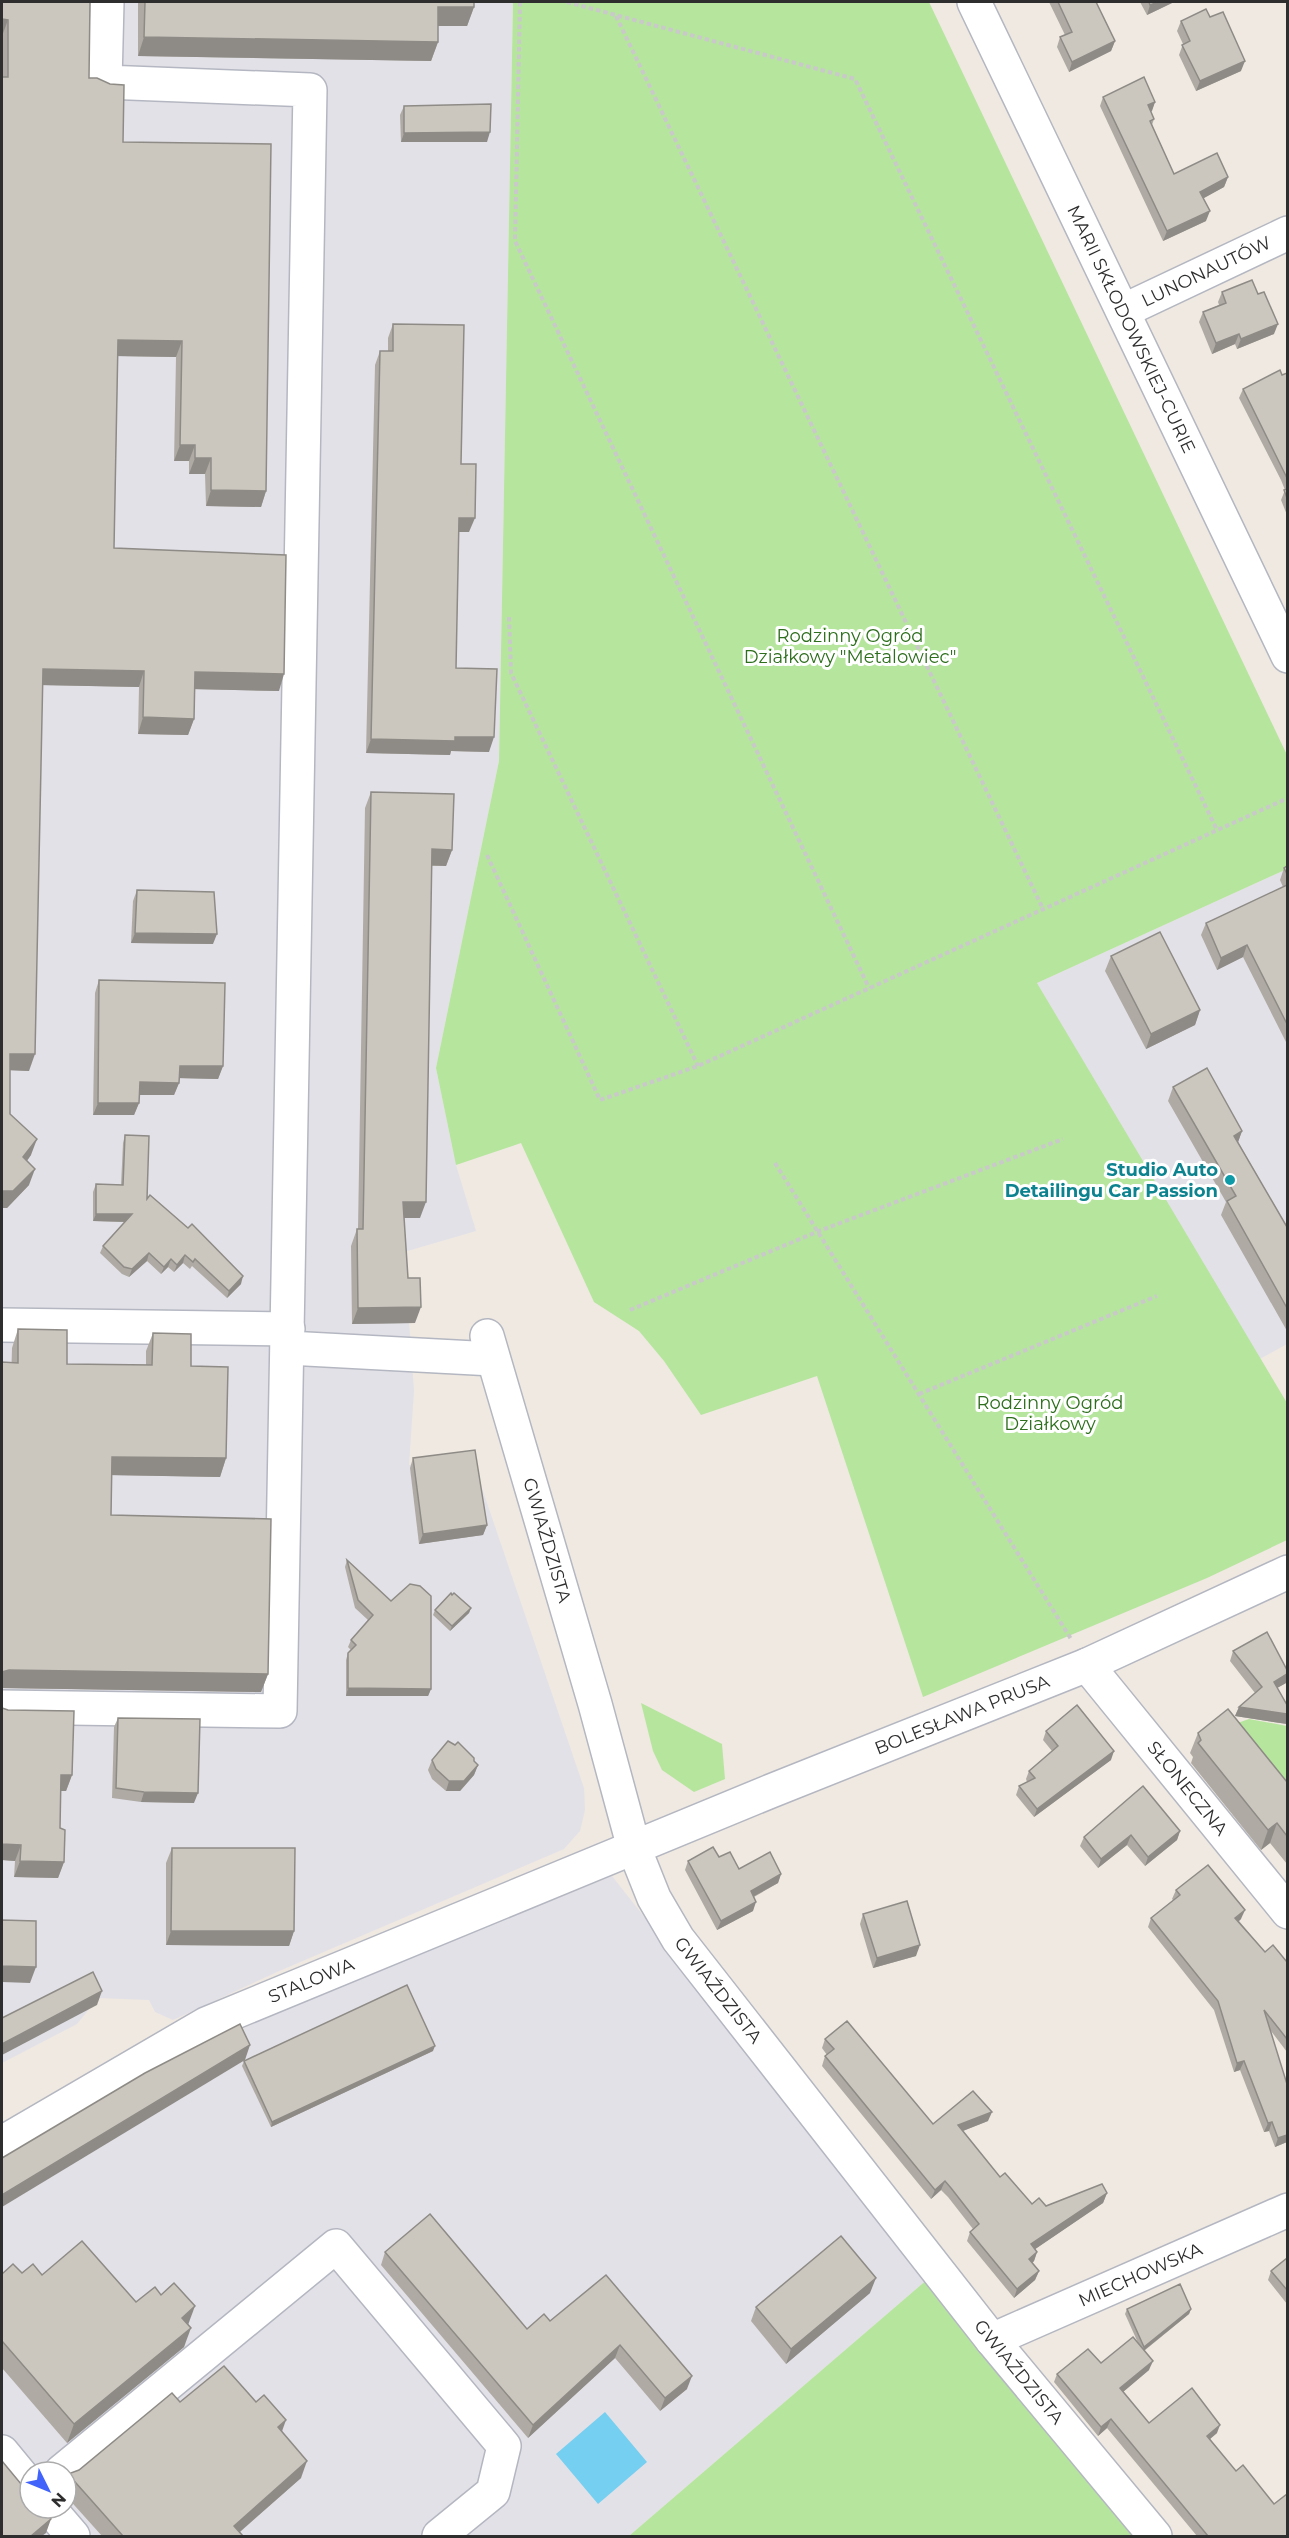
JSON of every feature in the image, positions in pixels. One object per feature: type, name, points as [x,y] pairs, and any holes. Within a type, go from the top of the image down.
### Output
[{"type":"street","points":[[2,1707],[280,1711],[310,90],[105,82],[107,2]]},
{"type":"street","name":"MARII SKŁODOWSKIEJ-CURIE","points":[[974,2],[1287,656]]},
{"type":"street","name":"LUNONAUTÓW","points":[[1123,311],[1287,233]]},
{"type":"street","points":[[2,1325],[288,1338]]},
{"type":"street","name":"GWIAŹDZISTA","points":[[288,1338],[490,1348],[595,1704],[634,1848],[654,1898],[678,1939],[992,2340],[1155,2536]]},
{"type":"street","name":"BOLESŁAWA PRUSA","points":[[634,1848],[1087,1665],[1287,1572]]},
{"type":"street","name":"SŁONECZNA","points":[[1087,1665],[1287,1912]]},
{"type":"street","name":"STALOWA","points":[[2,2144],[206,2024],[634,1848]]},
{"type":"street","name":"MIECHOWSKA","points":[[992,2340],[1287,2210]]},
{"type":"street","points":[[76,2460],[336,2246],[504,2446],[493,2492],[439,2536]]},
{"type":"street","points":[[2,2452],[18,2471]]},
{"type":"street","points":[[59,2520],[73,2536]]},
{"type":"path","points":[[520,2],[515,241],[869,988]]},
{"type":"path","points":[[567,2],[855,79],[1217,830]]},
{"type":"path","points":[[616,15],[1043,909]]},
{"type":"path","points":[[509,617],[511,673],[698,1066]]},
{"type":"path","points":[[487,855],[600,1100],[698,1066],[1287,798]]},
{"type":"path","points":[[630,1310],[819,1231],[1063,1139]]},
{"type":"path","points":[[775,1163],[1069,1636]]},
{"type":"path","points":[[919,1394],[1157,1296]]},
{"type":"shaded area","points":[[2,2],[513,2],[499,761],[436,1068],[456,1165],[476,1231],[404,1252],[414,1391],[409,1465],[471,1456],[584,1788],[585,1810],[580,1831],[564,1849],[277,1972],[173,2020],[155,2012],[149,2000],[98,1998],[77,2024],[2,2063]]},
{"type":"shaded area","points":[[1287,869],[1287,1344],[1258,1360],[1037,983]]},
{"type":"shaded area","points":[[612,1876],[929,2278],[629,2536],[2,2536],[2,2160],[147,2073],[285,2009]]},
{"type":"green space","name":"Rodzinny Ogród Działkowy \"Metalowiec\"","points":[[513,2],[929,2],[1287,755],[1287,869],[1037,983],[1287,1403],[1287,1540],[1207,1578],[923,1697],[817,1376],[701,1415],[664,1361],[639,1331],[594,1302],[521,1143],[456,1165],[436,1068],[499,761]]},
{"type":"green space","points":[[641,1703],[722,1744],[725,1779],[694,1792],[662,1770],[653,1751]]},
{"type":"green space","points":[[1249,1719],[1287,1726],[1287,1794],[1229,1726]]},
{"type":"green space","points":[[929,2278],[1138,2536],[629,2536]]},
{"type":"water","points":[[605,2412],[647,2462],[598,2504],[556,2454]]},
{"type":"building","points":[[2,2],[90,2],[89,78],[124,85],[123,142],[271,144],[266,491],[211,490],[211,458],[195,458],[195,445],[180,445],[182,341],[118,340],[114,548],[286,555],[284,674],[195,672],[194,719],[143,717],[144,671],[43,669],[35,1054],[10,1054],[10,1114],[37,1139],[23,1157],[35,1169],[13,1191],[2,1191],[2,77],[8,77],[8,20],[2,19]]},
{"type":"building","points":[[145,2],[474,2],[474,7],[438,7],[438,42],[144,37]]},
{"type":"building","points":[[1058,2],[1096,2],[1115,41],[1072,62],[1060,37],[1072,32]]},
{"type":"building","points":[[1206,9],[1210,17],[1223,12],[1245,61],[1200,81],[1182,45],[1190,41],[1181,21]]},
{"type":"building","points":[[1144,77],[1155,102],[1148,105],[1154,119],[1150,121],[1174,174],[1217,153],[1228,177],[1200,192],[1210,211],[1167,231],[1103,97]]},
{"type":"building","points":[[491,104],[490,132],[404,133],[404,106]]},
{"type":"building","points":[[1252,280],[1258,294],[1264,292],[1278,324],[1241,339],[1239,334],[1216,343],[1203,312],[1226,303],[1222,292]]},
{"type":"building","points":[[393,324],[464,325],[461,464],[476,464],[475,518],[459,518],[456,668],[497,669],[494,737],[455,737],[455,741],[371,739],[380,351],[393,351]]},
{"type":"building","points":[[1280,370],[1282,375],[1287,373],[1287,478],[1243,389]]},
{"type":"building","points":[[371,792],[454,794],[452,850],[432,849],[426,1202],[403,1202],[408,1278],[420,1278],[421,1307],[358,1308],[357,1229],[363,1229]]},
{"type":"building","points":[[1287,885],[1287,1024],[1247,945],[1221,958],[1206,923]]},
{"type":"building","points":[[137,890],[214,892],[217,934],[135,933]]},
{"type":"building","points":[[1160,932],[1200,1010],[1151,1034],[1111,956]]},
{"type":"building","points":[[99,980],[225,983],[223,1066],[180,1066],[179,1083],[140,1082],[139,1103],[98,1103]]},
{"type":"building","points":[[1207,1068],[1242,1131],[1234,1136],[1287,1227],[1287,1308],[1227,1201],[1236,1196],[1173,1087]]},
{"type":"building","points":[[125,1135],[149,1136],[147,1199],[150,1195],[188,1228],[192,1224],[243,1276],[229,1291],[195,1259],[193,1262],[185,1255],[177,1265],[171,1259],[164,1267],[149,1253],[132,1269],[124,1267],[103,1246],[132,1214],[96,1214],[96,1184],[123,1185]]},
{"type":"building","points":[[18,1329],[67,1330],[67,1364],[152,1365],[153,1333],[191,1334],[191,1366],[228,1367],[226,1458],[112,1457],[111,1515],[271,1519],[268,1674],[9,1670],[2,1672],[2,1362],[18,1363]]},
{"type":"building","points":[[475,1450],[487,1525],[423,1534],[413,1458]]},
{"type":"building","points":[[347,1560],[391,1601],[410,1584],[420,1586],[431,1596],[431,1689],[348,1688],[348,1653],[356,1645],[351,1640],[373,1615],[358,1600]]},
{"type":"building","points":[[451,1593],[471,1608],[452,1626],[435,1610]]},
{"type":"building","points":[[1267,1632],[1287,1670],[1287,1674],[1274,1682],[1287,1705],[1287,1714],[1239,1707],[1262,1687],[1233,1651]]},
{"type":"building","points":[[1077,1705],[1114,1751],[1037,1809],[1019,1786],[1035,1778],[1029,1771],[1058,1746],[1046,1731]]},
{"type":"building","points":[[2,1708],[74,1711],[72,1775],[61,1775],[60,1828],[65,1830],[64,1862],[20,1861],[21,1845],[2,1844]]},
{"type":"building","points":[[1228,1709],[1287,1782],[1287,1836],[1277,1823],[1268,1830],[1198,1743],[1201,1740],[1198,1733]]},
{"type":"building","points":[[118,1718],[200,1719],[198,1793],[144,1792],[116,1788]]},
{"type":"building","points":[[448,1741],[455,1745],[458,1742],[478,1765],[464,1781],[449,1781],[436,1769],[432,1760]]},
{"type":"building","points":[[1143,1786],[1180,1831],[1148,1857],[1131,1835],[1101,1859],[1084,1837]]},
{"type":"building","points":[[713,1847],[719,1857],[730,1852],[739,1869],[770,1852],[781,1874],[751,1891],[756,1902],[721,1921],[688,1861]]},
{"type":"building","points":[[172,1848],[295,1848],[294,1931],[171,1931]]},
{"type":"building","points":[[1208,1865],[1245,1910],[1235,1918],[1265,1952],[1273,1945],[1287,1962],[1287,2039],[1264,2010],[1287,2084],[1287,2135],[1278,2138],[1272,2122],[1268,2123],[1244,2061],[1237,2063],[1218,2001],[1151,1918],[1180,1895],[1176,1890]]},
{"type":"building","points":[[907,1901],[920,1945],[877,1958],[863,1914]]},
{"type":"building","points":[[2,1920],[36,1921],[36,1967],[2,1966]]},
{"type":"building","points":[[93,1972],[102,1991],[2,2044],[2,2018]]},
{"type":"building","points":[[407,1985],[435,2046],[272,2122],[244,2061]]},
{"type":"building","points":[[847,2021],[933,2124],[973,2091],[992,2112],[958,2125],[1000,2177],[1005,2173],[1032,2204],[1039,2198],[1046,2206],[1102,2184],[1107,2193],[1031,2244],[1037,2252],[1029,2259],[1039,2271],[1017,2289],[970,2232],[979,2224],[951,2188],[945,2181],[935,2190],[825,2056],[834,2049],[825,2039]]},
{"type":"building","points":[[240,2024],[250,2045],[2,2195],[2,2158],[145,2073]]},
{"type":"building","points":[[430,2214],[527,2329],[544,2314],[550,2321],[606,2275],[692,2376],[665,2398],[620,2345],[533,2425],[385,2252]]},
{"type":"building","points":[[841,2236],[876,2278],[791,2349],[756,2307]]},
{"type":"building","points":[[82,2241],[136,2302],[155,2287],[161,2295],[174,2283],[195,2306],[182,2318],[191,2328],[74,2424],[2,2341],[2,2274],[13,2264],[22,2273],[33,2264],[42,2275]]},
{"type":"building","points":[[1287,2258],[1287,2290],[1271,2271]]},
{"type":"building","points":[[1180,2284],[1191,2309],[1144,2347],[1127,2309]]},
{"type":"building","points":[[1133,2337],[1153,2361],[1120,2388],[1149,2423],[1192,2388],[1220,2425],[1207,2436],[1236,2471],[1243,2465],[1274,2504],[1287,2494],[1287,2536],[1208,2536],[1111,2419],[1101,2427],[1057,2374],[1088,2349],[1101,2363]]},
{"type":"building","points":[[224,2366],[256,2402],[264,2395],[286,2420],[278,2427],[307,2461],[234,2526],[243,2536],[123,2536],[78,2485],[78,2470],[172,2393],[180,2402]]},
{"type":"building","points":[[2,2461],[18,2480],[18,2520],[50,2520],[31,2536],[2,2536]]},
{"type":"place","name":"Studio Auto Detailingu Car Passion","points":[[1230,1180]]},
{"type":"park label","name":"Rodzinny Ogród Działkowy","points":[[1050,1413]]}]
